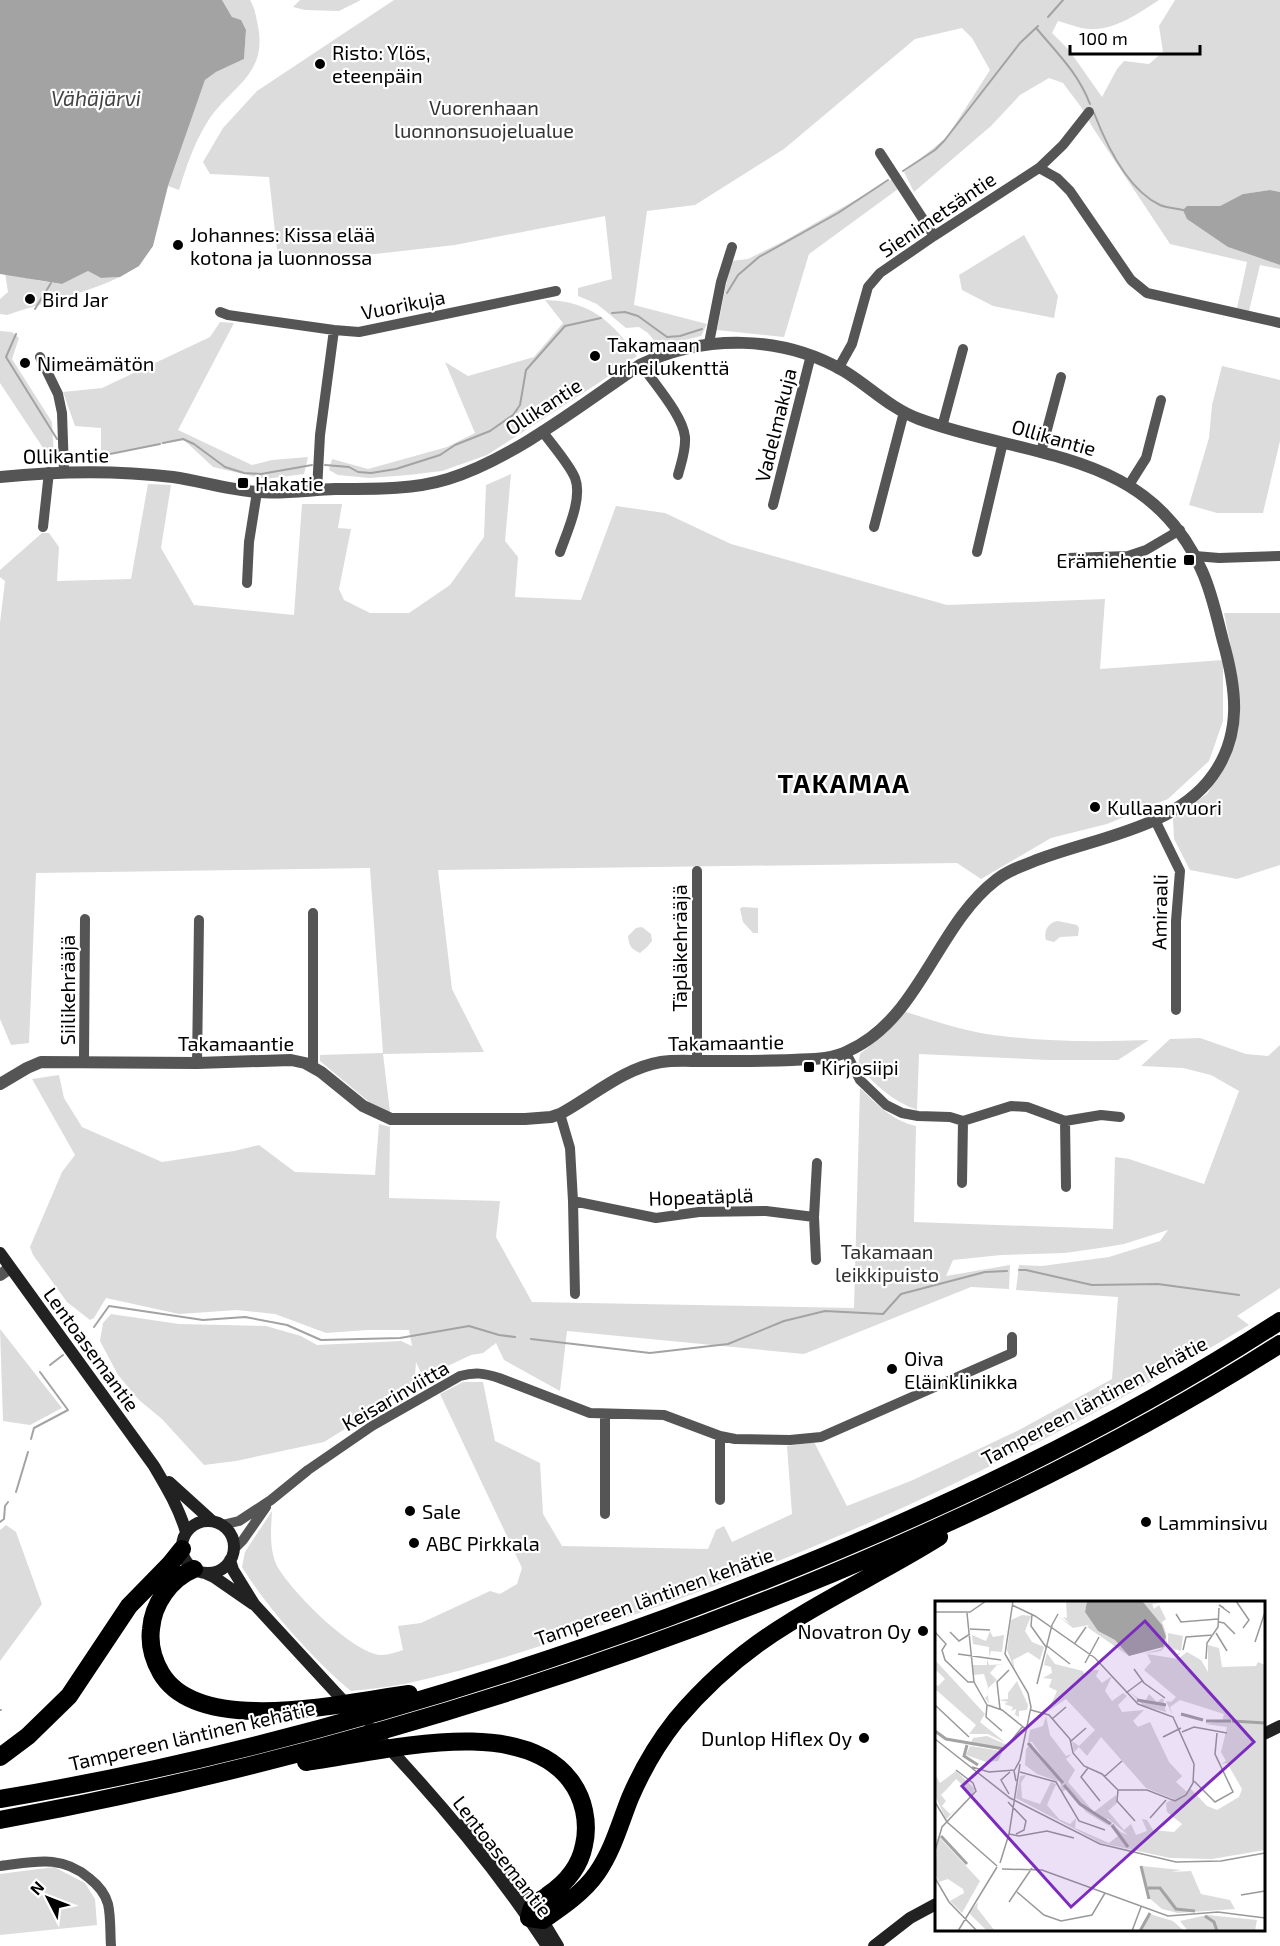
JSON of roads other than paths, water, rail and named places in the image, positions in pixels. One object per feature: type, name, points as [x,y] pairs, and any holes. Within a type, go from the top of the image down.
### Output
[{"type":"highway","name":"Tampereen läntinen kehätie","points":[[0,1799],[115,1777],[325,1727],[473,1685],[729,1595],[920,1514],[1067,1444],[1181,1381],[1280,1321]]},
{"type":"highway","points":[[0,1820],[233,1771],[367,1736],[484,1702],[627,1653],[839,1571],[1005,1496],[1076,1461],[1182,1403],[1280,1344]]},
{"type":"highway","points":[[535,1915],[579,1892],[596,1875],[605,1860],[650,1758],[675,1722],[709,1684],[788,1623],[898,1563],[1005,1496]]},
{"type":"highway","points":[[0,1757],[28,1736],[69,1696],[129,1606],[170,1564],[184,1540]]},
{"type":"highway","points":[[198,1571],[179,1578],[158,1602],[151,1625],[150,1644],[163,1677],[177,1690],[201,1703],[233,1710],[297,1709],[473,1685]]},
{"type":"highway","points":[[233,1771],[431,1743],[467,1742],[508,1745],[539,1754],[559,1768],[574,1786],[583,1808],[586,1833],[581,1856],[570,1876],[548,1896],[535,1915]]},
{"type":"main road","name":"Lentoasemantie","points":[[0,1253],[5,1271],[154,1466],[180,1513],[184,1540]]},
{"type":"main road","name":"Lentoasemantie","points":[[154,1466],[191,1503],[217,1523]]},
{"type":"main road","points":[[197,1523],[217,1523],[231,1535],[232,1554],[219,1570],[198,1571],[184,1558],[184,1540],[197,1523]]},
{"type":"main road","name":"Lentoasemantie","points":[[232,1554],[238,1579],[254,1604],[428,1791],[459,1819],[495,1857],[558,1946]]},
{"type":"main road","name":"Lentoasemantie","points":[[198,1571],[214,1577],[254,1604]]},
{"type":"main road","points":[[1265,1733],[1280,1725]]},
{"type":"main road","points":[[874,1946],[910,1918],[935,1905]]},
{"type":"main road","name":"Lentoasemantie","points":[[535,1915],[547,1946]]},
{"type":"street","name":"Sienimetsäntie","points":[[838,369],[852,344],[868,287],[891,264],[1039,168],[1062,145],[1089,112]]},
{"type":"street","points":[[880,153],[934,236]]},
{"type":"street","points":[[1039,168],[1057,178],[1070,190],[1131,280],[1147,293],[1280,323]]},
{"type":"street","points":[[709,343],[721,282],[732,247]]},
{"type":"street","name":"Vuorikuja","points":[[220,312],[228,315],[359,332],[556,291]]},
{"type":"street","points":[[317,490],[320,435],[334,330]]},
{"type":"street","name":"Ollikantie","points":[[0,477],[64,471],[105,472],[173,477],[256,492],[284,493],[381,489],[446,479],[486,463],[542,430],[640,365],[674,352],[709,343],[756,344],[811,355],[838,369],[913,417],[1097,469],[1129,485],[1152,501],[1180,530],[1209,588],[1226,649]]},
{"type":"street","points":[[942,427],[963,349]]},
{"type":"street","name":"Vadelmakuja","points":[[773,504],[811,355]]},
{"type":"street","points":[[40,357],[58,394],[62,413],[64,471]]},
{"type":"street","points":[[640,365],[646,370],[678,419],[685,436],[684,455],[678,475]]},
{"type":"street","points":[[1041,452],[1061,377]]},
{"type":"street","points":[[1129,485],[1146,458],[1161,400]]},
{"type":"street","points":[[874,527],[904,412]]},
{"type":"street","points":[[542,430],[574,475],[577,484],[578,496],[560,552]]},
{"type":"street","points":[[977,552],[1003,442]]},
{"type":"street","points":[[43,527],[50,472]]},
{"type":"street","points":[[247,583],[249,542],[256,492]]},
{"type":"street","points":[[1068,558],[1128,556],[1146,550],[1180,530]]},
{"type":"street","points":[[1195,556],[1219,558],[1280,556]]},
{"type":"street","name":"Takamaantie","points":[[0,1084],[41,1062],[197,1063],[291,1060],[313,1067],[363,1106],[391,1119],[525,1119],[560,1114],[638,1069],[664,1062],[823,1059],[846,1053],[874,1036],[892,1019],[965,912],[995,880],[1010,870],[1050,854],[1155,820],[1188,801],[1213,775],[1228,746],[1235,717],[1234,682],[1226,649]]},
{"type":"street","name":"Amiraali","points":[[1155,820],[1180,871],[1176,921],[1176,1010]]},
{"type":"street","name":"Täpläkehrääjä","points":[[697,871],[697,1061]]},
{"type":"street","points":[[313,913],[313,1067]]},
{"type":"street","name":"Siilikehrääjä","points":[[84,1061],[85,919]]},
{"type":"street","points":[[197,1063],[199,920]]},
{"type":"street","points":[[846,1053],[860,1080],[886,1105],[902,1113],[950,1117],[963,1121],[1011,1106],[1027,1107],[1065,1121],[1101,1114],[1120,1117]]},
{"type":"street","points":[[560,1114],[570,1148],[575,1294]]},
{"type":"street","points":[[962,1183],[963,1121]]},
{"type":"street","points":[[1065,1121],[1066,1186]]},
{"type":"street","points":[[816,1260],[814,1217],[817,1163]]},
{"type":"street","name":"Hopeatäplä","points":[[573,1202],[656,1218],[699,1212],[766,1211],[814,1217]]},
{"type":"street","name":"Keisarinviitta","points":[[217,1523],[239,1521],[372,1426],[460,1376],[472,1372],[485,1373],[590,1413],[664,1415],[720,1436],[758,1440],[821,1437],[1012,1353],[1012,1337]]},
{"type":"street","points":[[605,1414],[605,1514]]},
{"type":"street","points":[[720,1436],[720,1500]]},
{"type":"street","name":"Keisarinviitta","points":[[232,1554],[271,1500]]},
{"type":"street","points":[[0,1866],[57,1862],[71,1865],[83,1873],[100,1888],[108,1904],[111,1946]]},
{"type":"water","name":"Vähäjärvi","points":[[0,0],[222,0],[232,17],[241,20],[246,30],[244,59],[216,72],[205,80],[168,186],[153,246],[139,266],[120,277],[101,278],[88,271],[62,284],[0,274]]},
{"type":"water","points":[[1270,190],[1280,192],[1280,265],[1228,247],[1187,219],[1183,210],[1187,206],[1220,206],[1243,194]]},
{"type":"waterway","points":[[1048,17],[1063,0]]},
{"type":"waterway","points":[[903,171],[935,150],[944,141],[1020,43],[1038,26]]},
{"type":"waterway","points":[[1037,29],[1073,73],[1090,104]]},
{"type":"waterway","points":[[1094,113],[1112,152],[1138,189],[1160,205],[1183,210]]},
{"type":"waterway","points":[[727,293],[738,275],[759,257],[838,213],[888,180]]},
{"type":"waterway","points":[[35,309],[51,283]]},
{"type":"waterway","points":[[612,313],[625,312],[638,316],[667,337],[680,336],[702,329]]},
{"type":"waterway","points":[[325,465],[349,467],[358,472],[371,473],[396,469],[440,455],[455,445],[490,431],[513,415],[520,405],[526,370],[565,326],[601,318]]},
{"type":"waterway","points":[[16,334],[6,357],[57,439]]},
{"type":"waterway","points":[[163,443],[183,439],[194,444],[225,467],[244,473],[261,474],[312,465]]},
{"type":"waterway","points":[[80,456],[85,459],[160,444]]},
{"type":"waterway","points":[[1019,1270],[1092,1285],[1158,1284],[1239,1295]]},
{"type":"waterway","points":[[531,1339],[650,1353],[728,1344],[784,1321],[825,1311],[883,1314],[901,1294],[985,1272],[1007,1271]]},
{"type":"waterway","points":[[94,1327],[109,1306],[203,1320],[245,1317],[287,1325],[321,1340],[400,1338],[469,1326],[515,1337]]},
{"type":"waterway","points":[[50,1365],[63,1355]]},
{"type":"waterway","points":[[31,1439],[34,1428],[68,1410],[40,1372]]},
{"type":"waterway","points":[[16,1492],[28,1452]]},
{"type":"waterway","points":[[0,1522],[4,1519],[5,1506],[8,1502]]},
{"type":"place","name":"Risto: Ylös, eteenpäin","points":[[320,64]]},
{"type":"place","name":"Johannes: Kissa elää kotona ja luonnossa","points":[[178,245]]},
{"type":"place","name":"Bird Jar","points":[[30,299]]},
{"type":"place","name":"Takamaan urheilukenttä","points":[[595,356]]},
{"type":"place","name":"Nimeämätön","points":[[25,363]]},
{"type":"place","name":"Hakatie","points":[[243,483]]},
{"type":"place","name":"Erämiehentie","points":[[1189,560]]},
{"type":"place","name":"Kullaanvuori","points":[[1095,807]]},
{"type":"place","name":"Kirjosiipi","points":[[809,1067]]},
{"type":"place","name":"Oiva Eläinklinikka","points":[[892,1369]]},
{"type":"place","name":"Sale","points":[[410,1511]]},
{"type":"place","name":"Lamminsivu","points":[[1146,1522]]},
{"type":"place","name":"ABC Pirkkala","points":[[414,1543]]},
{"type":"place","name":"Novatron Oy","points":[[923,1631]]},
{"type":"place","name":"Dunlop Hiflex Oy","points":[[864,1738]]},
{"type":"district","name":"TAKAMAA","points":[[844,782]]},
{"type":"park label","name":"Vuorenhaan luonnonsuojelualue","points":[[484,118]]},
{"type":"park label","name":"Takamaan leikkipuisto","points":[[887,1262]]}]
